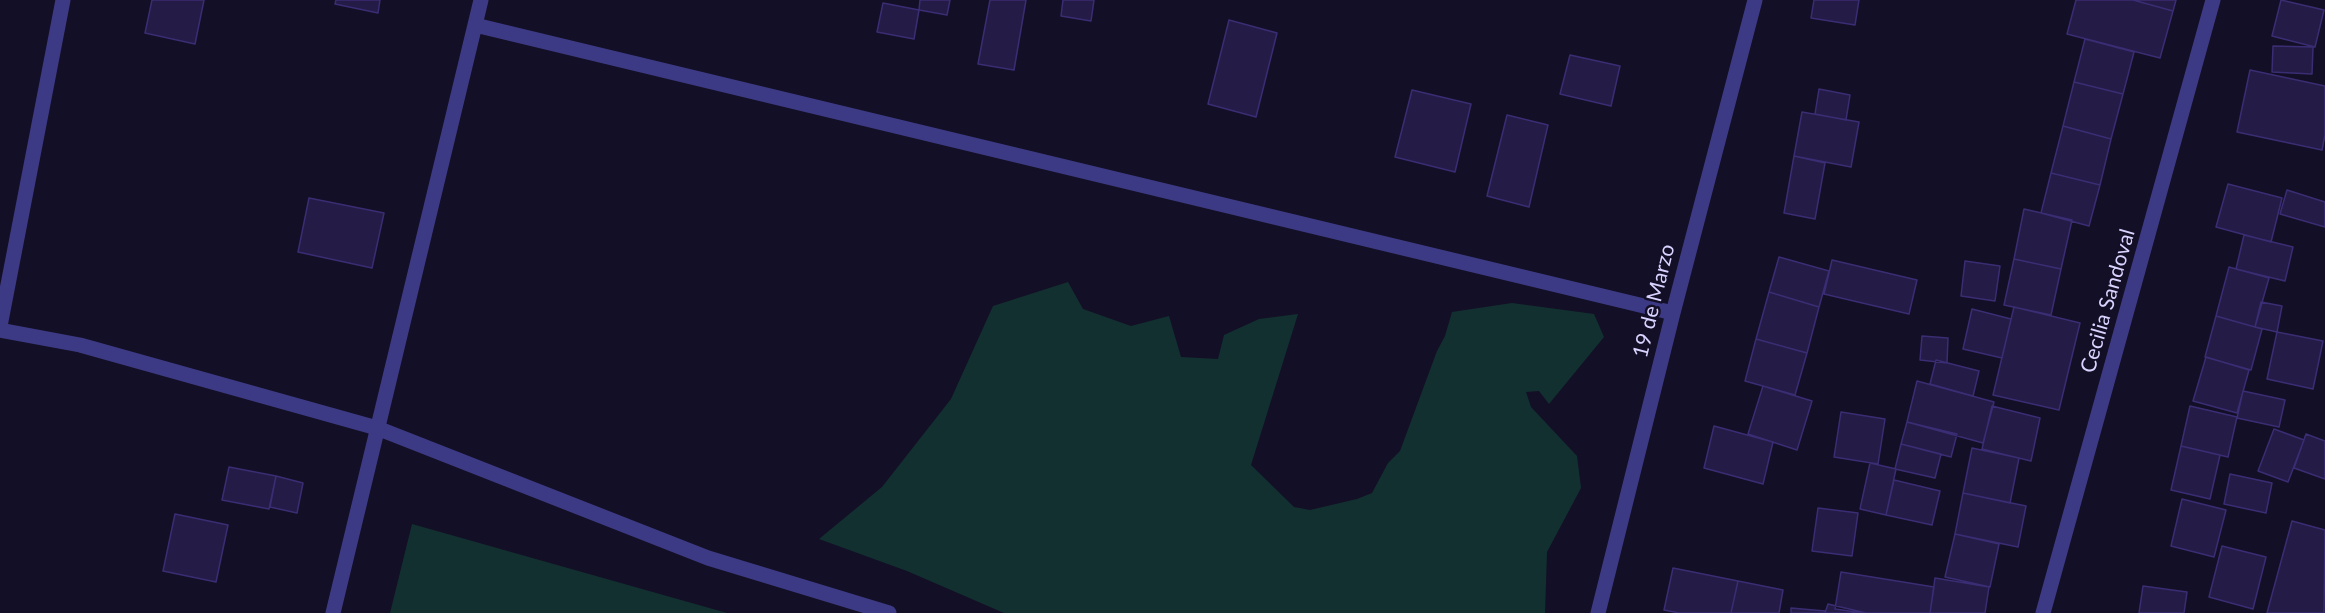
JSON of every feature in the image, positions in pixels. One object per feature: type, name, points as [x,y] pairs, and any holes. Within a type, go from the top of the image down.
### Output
[{"type":"street","points":[[63,0],[0,328],[80,345],[377,428],[708,558],[889,613]]},
{"type":"street","points":[[333,613],[481,0]]},
{"type":"street","name":"19 de Marzo","points":[[1598,613],[1755,0]]},
{"type":"street","name":"Cecilia Sandoval","points":[[2043,613],[2213,0]]},
{"type":"street","points":[[475,25],[1673,313]]},
{"type":"green space","points":[[1068,282],[1083,309],[1131,326],[1169,316],[1181,357],[1218,359],[1224,335],[1259,319],[1298,314],[1251,465],[1294,507],[1310,510],[1357,499],[1372,493],[1388,463],[1400,451],[1437,351],[1445,336],[1452,312],[1512,303],[1594,314],[1604,337],[1549,404],[1539,391],[1526,392],[1531,407],[1577,456],[1581,488],[1547,552],[1545,613],[1004,613],[907,571],[819,539],[882,487],[951,399],[993,306]]},
{"type":"green space","points":[[412,524],[727,613],[390,613]]},
{"type":"building","points":[[152,0],[204,0],[195,44],[145,33]]},
{"type":"building","points":[[336,0],[380,0],[378,13],[335,4]]},
{"type":"building","points":[[920,0],[950,0],[947,15],[919,10]]},
{"type":"building","points":[[990,0],[1026,0],[1014,70],[978,64]]},
{"type":"building","points":[[1063,0],[1094,0],[1091,21],[1061,16]]},
{"type":"building","points":[[1814,0],[1859,0],[1855,25],[1811,18]]},
{"type":"building","points":[[2076,0],[2133,0],[2173,11],[2160,58],[2067,34]]},
{"type":"building","points":[[2133,0],[2176,0],[2173,11]]},
{"type":"building","points":[[2281,0],[2324,10],[2315,47],[2272,36]]},
{"type":"building","points":[[883,3],[919,10],[914,39],[877,32]]},
{"type":"building","points":[[1229,20],[1277,33],[1256,117],[1208,104]]},
{"type":"building","points":[[2085,39],[2134,52],[2123,94],[2074,82]]},
{"type":"building","points":[[2273,46],[2313,47],[2312,74],[2272,72]]},
{"type":"building","points":[[1570,55],[1620,66],[1611,106],[1560,94]]},
{"type":"building","points":[[2250,70],[2325,86],[2325,135],[2322,150],[2237,132]]},
{"type":"building","points":[[2074,82],[2123,94],[2111,139],[2063,126]]},
{"type":"building","points":[[1819,89],[1850,95],[1846,120],[1815,114]]},
{"type":"building","points":[[1412,90],[1471,104],[1455,172],[1395,157]]},
{"type":"building","points":[[1802,112],[1859,122],[1851,167],[1794,156]]},
{"type":"building","points":[[1507,115],[1548,125],[1529,207],[1487,196]]},
{"type":"building","points":[[2063,126],[2111,139],[2100,185],[2051,173]]},
{"type":"building","points":[[1794,156],[1825,163],[1815,219],[1784,213]]},
{"type":"building","points":[[2051,173],[2100,185],[2089,226],[2041,213]]},
{"type":"building","points":[[2228,184],[2282,198],[2271,242],[2216,227]]},
{"type":"building","points":[[2287,190],[2325,202],[2325,227],[2280,214]]},
{"type":"building","points":[[309,198],[384,213],[372,268],[298,252]]},
{"type":"building","points":[[2024,209],[2072,220],[2061,269],[2014,259]]},
{"type":"building","points":[[2244,235],[2293,247],[2285,281],[2236,269]]},
{"type":"building","points":[[1779,257],[1829,271],[1819,307],[1769,292]]},
{"type":"building","points":[[2014,259],[2061,269],[2051,315],[2004,305]]},
{"type":"building","points":[[1832,260],[1917,280],[1909,314],[1824,294]]},
{"type":"building","points":[[1965,261],[2000,266],[1995,301],[1961,296]]},
{"type":"building","points":[[2229,267],[2269,278],[2255,327],[2216,316]]},
{"type":"building","points":[[1769,292],[1819,307],[1807,353],[1756,339]]},
{"type":"building","points":[[2261,302],[2282,306],[2277,332],[2255,327]]},
{"type":"building","points":[[2014,307],[2080,323],[2059,410],[1993,395]]},
{"type":"building","points":[[1972,309],[2011,319],[2002,358],[1963,349]]},
{"type":"building","points":[[2216,316],[2262,329],[2251,370],[2205,357]]},
{"type":"building","points":[[2277,332],[2323,341],[2313,389],[2267,379]]},
{"type":"building","points":[[1922,336],[1948,338],[1947,363],[1920,360]]},
{"type":"building","points":[[1756,339],[1807,353],[1795,395],[1745,381]]},
{"type":"building","points":[[2206,357],[2249,370],[2237,413],[2193,401]]},
{"type":"building","points":[[1936,360],[1979,371],[1973,396],[1930,384]]},
{"type":"building","points":[[1917,381],[1994,402],[1983,443],[1907,422]]},
{"type":"building","points":[[1763,386],[1812,401],[1797,450],[1748,434]]},
{"type":"building","points":[[2243,391],[2285,400],[2279,427],[2237,418]]},
{"type":"building","points":[[1992,406],[2040,418],[2031,461],[1982,449]]},
{"type":"building","points":[[2190,406],[2237,417],[2228,457],[2181,446]]},
{"type":"building","points":[[1841,412],[1885,419],[1878,464],[1834,457]]},
{"type":"building","points":[[1907,422],[1957,434],[1951,457],[1901,444]]},
{"type":"building","points":[[1714,426],[1773,442],[1763,484],[1704,468]]},
{"type":"building","points":[[2274,429],[2304,440],[2288,482],[2258,471]]},
{"type":"building","points":[[2306,434],[2325,441],[2325,479],[2294,468]]},
{"type":"building","points":[[1901,444],[1941,454],[1935,478],[1895,469]]},
{"type":"building","points":[[2181,446],[2220,455],[2210,499],[2171,490]]},
{"type":"building","points":[[1972,448],[2019,458],[2010,503],[1963,493]]},
{"type":"building","points":[[1870,463],[1896,469],[1886,515],[1860,509]]},
{"type":"building","points":[[229,467],[276,476],[269,509],[222,500]]},
{"type":"building","points":[[2230,474],[2272,483],[2266,513],[2224,504]]},
{"type":"building","points":[[276,476],[303,483],[297,513],[270,507]]},
{"type":"building","points":[[1894,480],[1940,491],[1932,525],[1886,515]]},
{"type":"building","points":[[1963,493],[2026,506],[2018,547],[1955,534]]},
{"type":"building","points":[[2182,499],[2226,510],[2214,557],[2171,546]]},
{"type":"building","points":[[1818,508],[1858,513],[1852,556],[1812,551]]},
{"type":"building","points":[[175,514],[228,525],[216,582],[163,571]]},
{"type":"building","points":[[2292,521],[2325,530],[2324,613],[2267,613]]},
{"type":"building","points":[[1955,534],[1999,544],[1990,587],[1945,577]]},
{"type":"building","points":[[2222,546],[2266,557],[2253,609],[2209,597]]},
{"type":"building","points":[[1673,568],[1738,581],[1731,613],[1679,613],[1664,610]]},
{"type":"building","points":[[1841,572],[1934,587],[1930,613],[1863,613],[1835,609]]},
{"type":"building","points":[[1935,578],[1989,587],[1985,613],[1930,613]]},
{"type":"building","points":[[1738,581],[1783,590],[1779,613],[1731,613]]},
{"type":"building","points":[[2143,586],[2187,592],[2184,613],[2139,613]]},
{"type":"building","points":[[1828,604],[1866,613],[1825,613]]},
{"type":"building","points":[[1791,608],[1825,611],[1825,613],[1791,613]]}]
